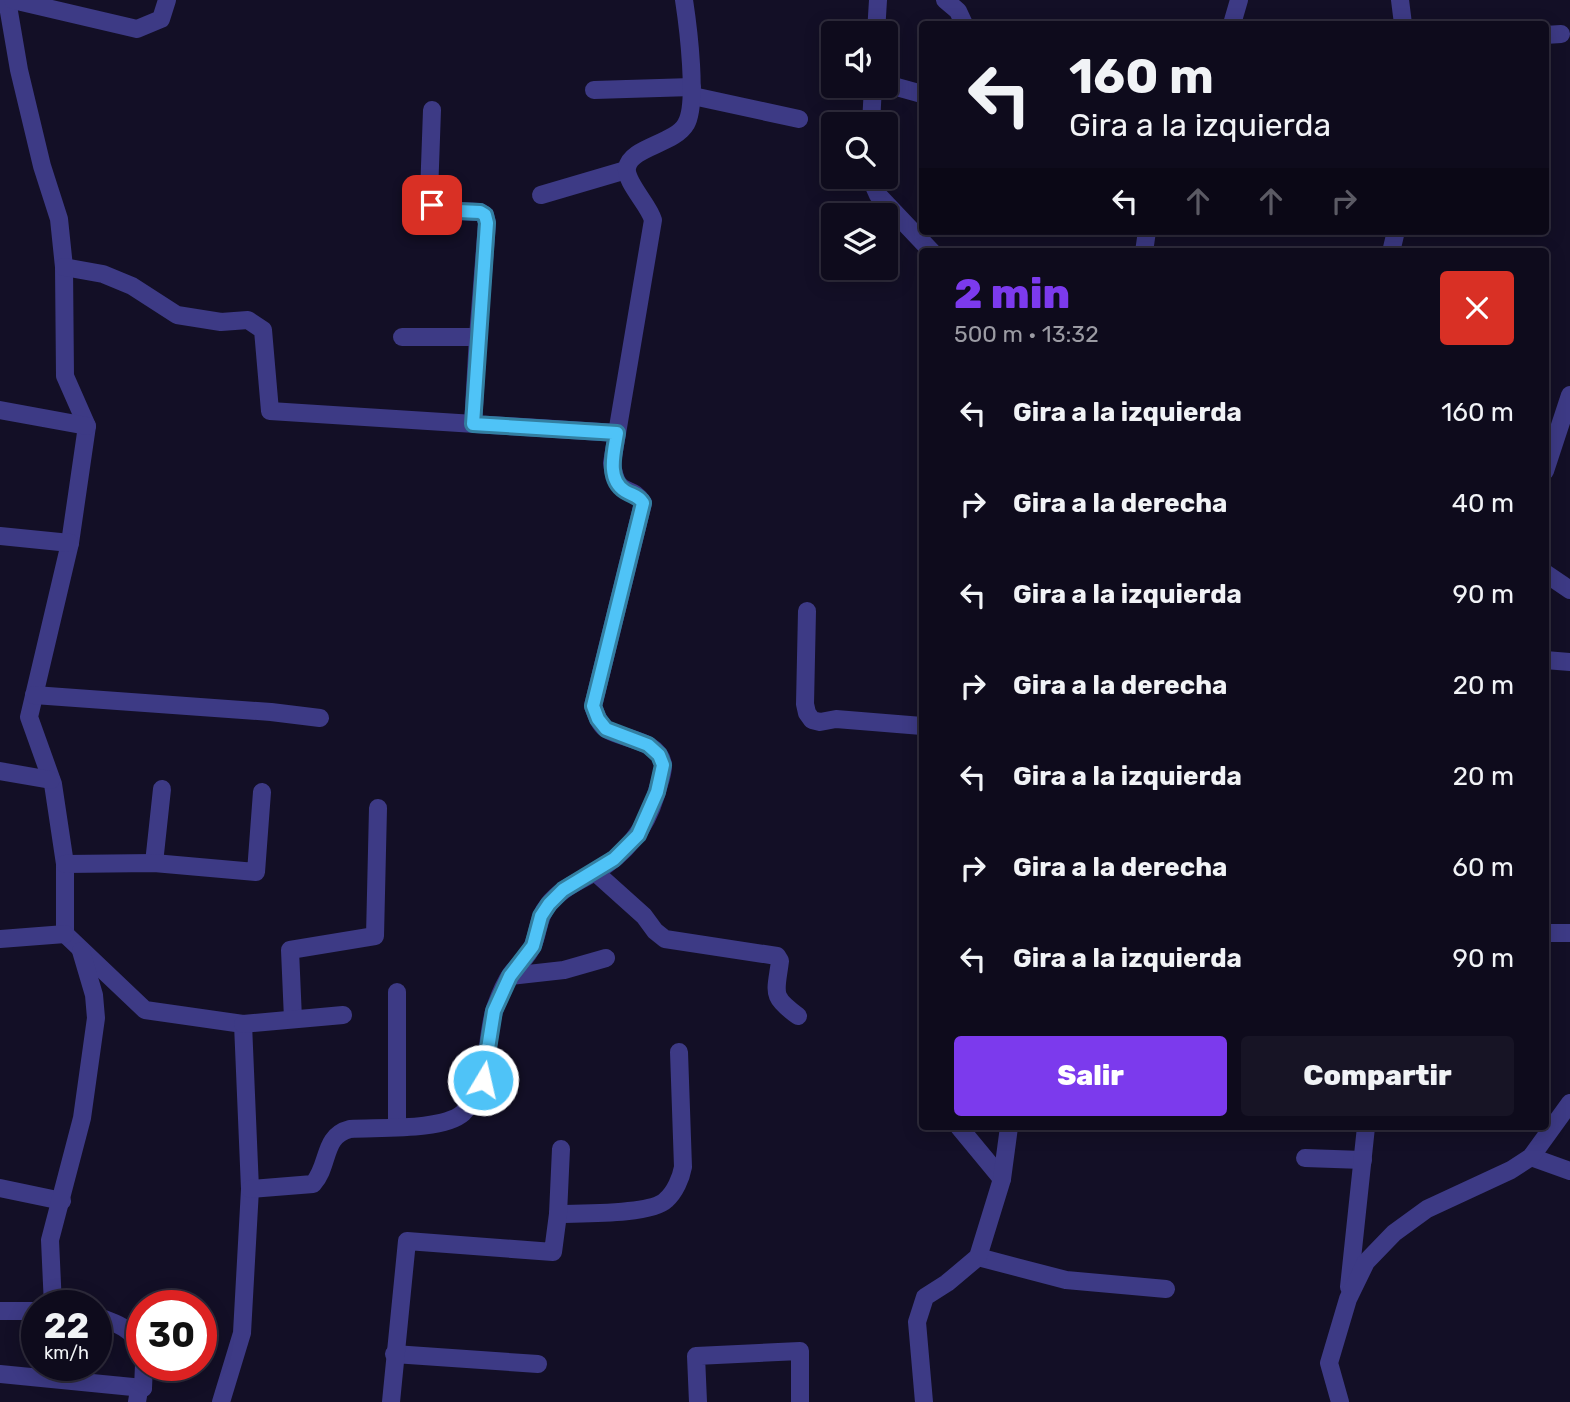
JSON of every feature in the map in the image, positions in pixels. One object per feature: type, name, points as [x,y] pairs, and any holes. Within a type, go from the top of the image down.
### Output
[{"type":"street","points":[[7,0],[19,70],[42,166],[59,219],[64,267],[65,376],[87,426],[70,543],[29,717],[51,780],[65,864],[65,934],[145,1010],[243,1024],[343,1015]]},
{"type":"street","points":[[13,0],[137,29],[161,19],[167,0]]},
{"type":"street","points":[[250,1189],[313,1184],[319,1177],[332,1140],[339,1132],[350,1129],[443,1124],[464,1112],[476,1098],[483,1080],[494,1011],[510,976],[533,946],[541,916],[563,890],[614,859],[638,835],[653,806],[663,765],[659,755],[648,745],[606,729],[593,706],[643,503],[639,496],[624,491],[615,480],[612,463],[653,220],[650,210],[630,182],[626,170],[629,161],[639,153],[675,136],[685,127],[691,116],[692,92],[684,0]]},
{"type":"street","points":[[877,21],[878,0]]},
{"type":"street","points":[[945,0],[958,11],[963,21]]},
{"type":"street","points":[[1233,21],[1239,0]]},
{"type":"street","points":[[1400,0],[1403,21]]},
{"type":"street","points":[[898,87],[919,93]]},
{"type":"street","points":[[594,90],[692,92],[799,120]]},
{"type":"street","points":[[432,110],[429,194],[432,205],[436,210],[480,212],[485,215],[487,223],[473,424]]},
{"type":"street","points":[[541,195],[626,170]]},
{"type":"street","points":[[875,189],[928,248]]},
{"type":"street","points":[[64,267],[103,274],[132,286],[177,315],[221,323],[248,320],[263,330],[270,411],[617,433]]},
{"type":"street","points":[[402,337],[478,337]]},
{"type":"street","points":[[1549,459],[1570,395]]},
{"type":"street","points":[[0,411],[87,426]]},
{"type":"street","points":[[0,536],[70,543]]},
{"type":"street","points":[[1549,576],[1570,590]]},
{"type":"street","points":[[807,611],[805,704],[812,720],[820,722],[836,719],[919,726]]},
{"type":"street","points":[[1549,660],[1570,662]]},
{"type":"street","points":[[34,695],[320,718]]},
{"type":"street","points":[[0,771],[51,780]]},
{"type":"street","points":[[154,863],[162,789]]},
{"type":"street","points":[[65,864],[154,863],[256,872],[262,792]]},
{"type":"street","points":[[293,1018],[290,950],[375,936],[378,808]]},
{"type":"street","points":[[595,872],[665,939],[777,956],[780,961],[776,995],[782,1004],[798,1016]]},
{"type":"street","points":[[1549,933],[1570,933]]},
{"type":"street","points":[[0,939],[65,934]]},
{"type":"street","points":[[52,1290],[50,1240],[82,1118],[96,1018],[94,995],[81,951]]},
{"type":"street","points":[[510,976],[564,970],[606,958]]},
{"type":"street","points":[[397,992],[397,1126]]},
{"type":"street","points":[[221,1402],[242,1333],[250,1189],[243,1024]]},
{"type":"street","points":[[558,1214],[640,1210],[665,1202],[681,1177],[683,1167],[679,1052]]},
{"type":"street","points":[[1348,1298],[1366,1262],[1394,1233],[1427,1209],[1511,1170],[1531,1157],[1570,1103]]},
{"type":"street","points":[[961,1130],[1002,1179]]},
{"type":"street","points":[[925,1402],[917,1322],[925,1297],[978,1257],[1002,1179],[1009,1130]]},
{"type":"street","points":[[1340,1402],[1329,1363],[1348,1298],[1366,1130]]},
{"type":"street","points":[[391,1402],[407,1241],[553,1252],[561,1149]]},
{"type":"street","points":[[1531,1157],[1570,1171]]},
{"type":"street","points":[[1305,1158],[1363,1160]]},
{"type":"street","points":[[0,1188],[62,1200]]},
{"type":"street","points":[[978,1257],[1066,1280],[1166,1289]]},
{"type":"street","points":[[0,1311],[21,1311]]},
{"type":"street","points":[[698,1402],[696,1356],[800,1351],[800,1402]]},
{"type":"street","points":[[394,1354],[537,1364]]},
{"type":"street","points":[[0,1374],[140,1395]]},
{"type":"route","points":[[432,205],[436,210],[480,212],[485,215],[487,223],[473,424],[617,433],[612,463],[615,480],[624,491],[639,496],[643,503],[593,706],[606,729],[648,745],[659,755],[663,765],[653,806],[638,835],[614,859],[563,890],[541,916],[533,946],[510,976],[494,1011],[483,1080]]}]
